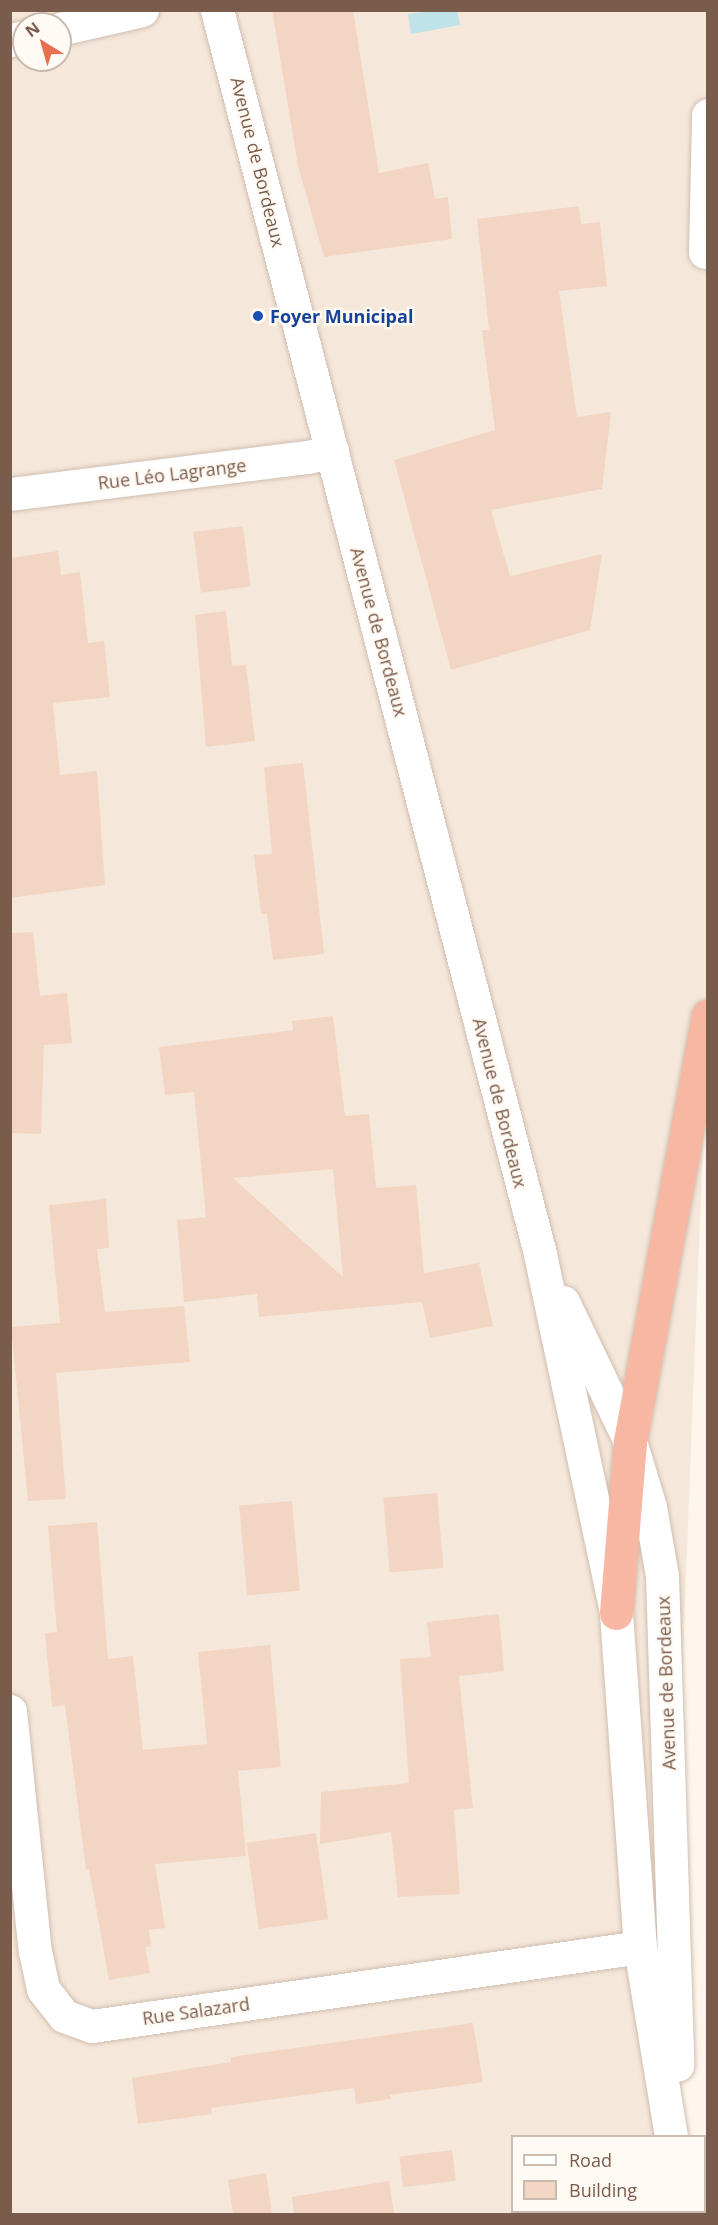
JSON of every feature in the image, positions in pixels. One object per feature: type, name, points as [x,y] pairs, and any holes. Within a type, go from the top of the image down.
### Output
[{"type":"highway","points":[[616,1612],[630,1441],[708,1016]]},
{"type":"main road","points":[[72,26],[142,10]]},
{"type":"main road","name":"Avenue de Bordeaux","points":[[217,10],[540,1254],[616,1612],[640,1947],[671,2135]]},
{"type":"main road","points":[[705,252],[708,115]]},
{"type":"main road","name":"Rue Léo Lagrange","points":[[10,494],[308,457],[332,451]]},
{"type":"main road","name":"Avenue de Bordeaux","points":[[540,1254],[630,1441],[650,1507],[662,1586],[680,2135]]},
{"type":"main road","name":"Rue Salazard","points":[[10,1711],[35,1951],[44,1989],[64,2016],[92,2026],[640,1947]]},
{"type":"shaded area","points":[[11,11],[707,11],[707,1041],[664,2135],[511,2135],[511,2213],[661,2213],[11,2214]]},
{"type":"water","points":[[457,11],[460,25],[411,34],[408,14]]},
{"type":"building","points":[[272,10],[353,10],[379,173],[428,163],[435,199],[448,197],[452,239],[324,257],[298,166]]},
{"type":"building","points":[[579,206],[581,224],[600,222],[607,286],[559,291],[577,417],[611,412],[602,489],[491,510],[510,576],[602,554],[590,630],[451,670],[394,460],[495,430],[482,330],[489,330],[477,219]]},
{"type":"building","points":[[243,526],[250,587],[201,593],[193,532]]},
{"type":"building","points":[[58,551],[61,575],[80,572],[88,643],[104,641],[110,697],[53,703],[60,775],[97,771],[105,885],[10,898],[10,558]]},
{"type":"building","points":[[226,611],[232,666],[246,665],[255,741],[206,747],[195,615]]},
{"type":"building","points":[[303,763],[324,954],[273,960],[267,914],[261,914],[254,855],[272,854],[264,767]]},
{"type":"building","points":[[33,932],[40,996],[67,993],[72,1043],[44,1045],[41,1134],[10,1133],[10,933]]},
{"type":"building","points":[[333,1016],[345,1116],[369,1114],[376,1188],[416,1185],[424,1273],[479,1263],[493,1326],[430,1338],[422,1302],[259,1317],[257,1294],[184,1302],[177,1220],[206,1217],[194,1092],[165,1095],[159,1047],[293,1030],[292,1021]],"holes":[[[333,1169],[343,1277],[233,1178]]]},
{"type":"building","points":[[106,1199],[109,1248],[97,1249],[105,1312],[184,1306],[190,1362],[56,1373],[66,1499],[28,1501],[11,1327],[60,1323],[49,1205]]},
{"type":"building","points":[[437,1493],[444,1568],[390,1572],[383,1498]]},
{"type":"building","points":[[292,1501],[300,1591],[247,1595],[239,1506]]},
{"type":"building","points":[[97,1522],[108,1659],[133,1656],[143,1750],[207,1744],[198,1652],[270,1645],[281,1767],[238,1771],[246,1856],[155,1864],[165,1928],[149,1930],[151,1946],[145,1947],[150,1973],[109,1980],[89,1869],[86,1870],[65,1705],[52,1707],[45,1633],[57,1632],[48,1526]]},
{"type":"building","points":[[499,1614],[504,1671],[459,1676],[473,1808],[454,1810],[460,1894],[398,1897],[391,1832],[320,1844],[321,1792],[409,1783],[400,1659],[431,1657],[427,1622]]},
{"type":"building","points":[[316,1833],[328,1919],[259,1929],[247,1843]]},
{"type":"building","points":[[473,2023],[483,2082],[390,2095],[391,2099],[356,2104],[354,2088],[211,2108],[212,2114],[138,2124],[132,2078],[231,2062],[231,2057]]},
{"type":"building","points":[[452,2150],[456,2181],[403,2187],[399,2156]]},
{"type":"building","points":[[266,2173],[272,2214],[233,2214],[228,2180]]},
{"type":"building","points":[[389,2181],[394,2214],[294,2214],[292,2197]]},
{"type":"place","name":"Foyer Municipal","points":[[258,316]]}]
